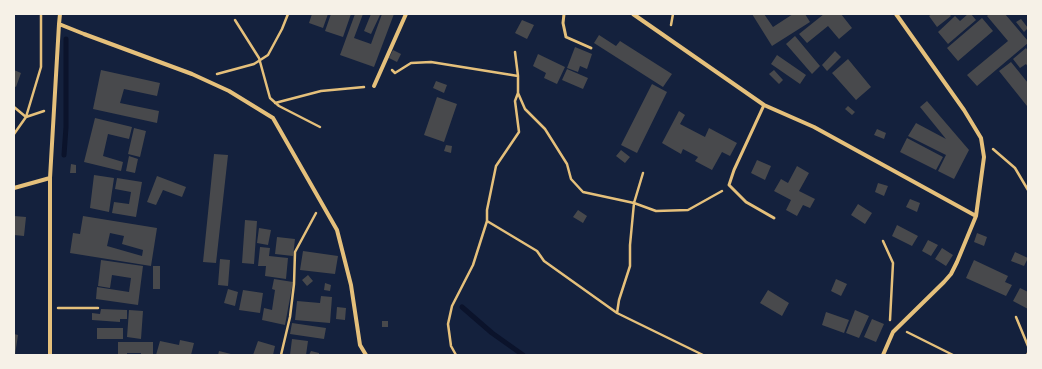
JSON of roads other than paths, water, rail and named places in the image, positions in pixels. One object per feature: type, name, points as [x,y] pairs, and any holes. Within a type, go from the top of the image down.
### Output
[{"type":"street","points":[[50,355],[50,178],[60,14]]},
{"type":"street","points":[[374,86],[406,14]]},
{"type":"street","points":[[633,14],[764,105],[814,127],[976,216]]},
{"type":"street","points":[[883,355],[893,332],[951,274],[976,216],[984,157],[980,138],[964,110],[896,14]]},
{"type":"street","points":[[59,24],[192,74],[236,95],[273,118],[284,135],[320,203],[337,230],[351,285],[360,345],[366,355]]},
{"type":"street","points":[[14,188],[50,178]]},
{"type":"lane","points":[[564,14],[563,23],[566,38],[591,48]]},
{"type":"lane","points":[[764,105],[734,170],[729,186],[746,202],[774,218]]},
{"type":"waterway","points":[[64,155],[66,127],[66,39]]},
{"type":"waterway","points":[[462,307],[492,333],[523,355]]}]
